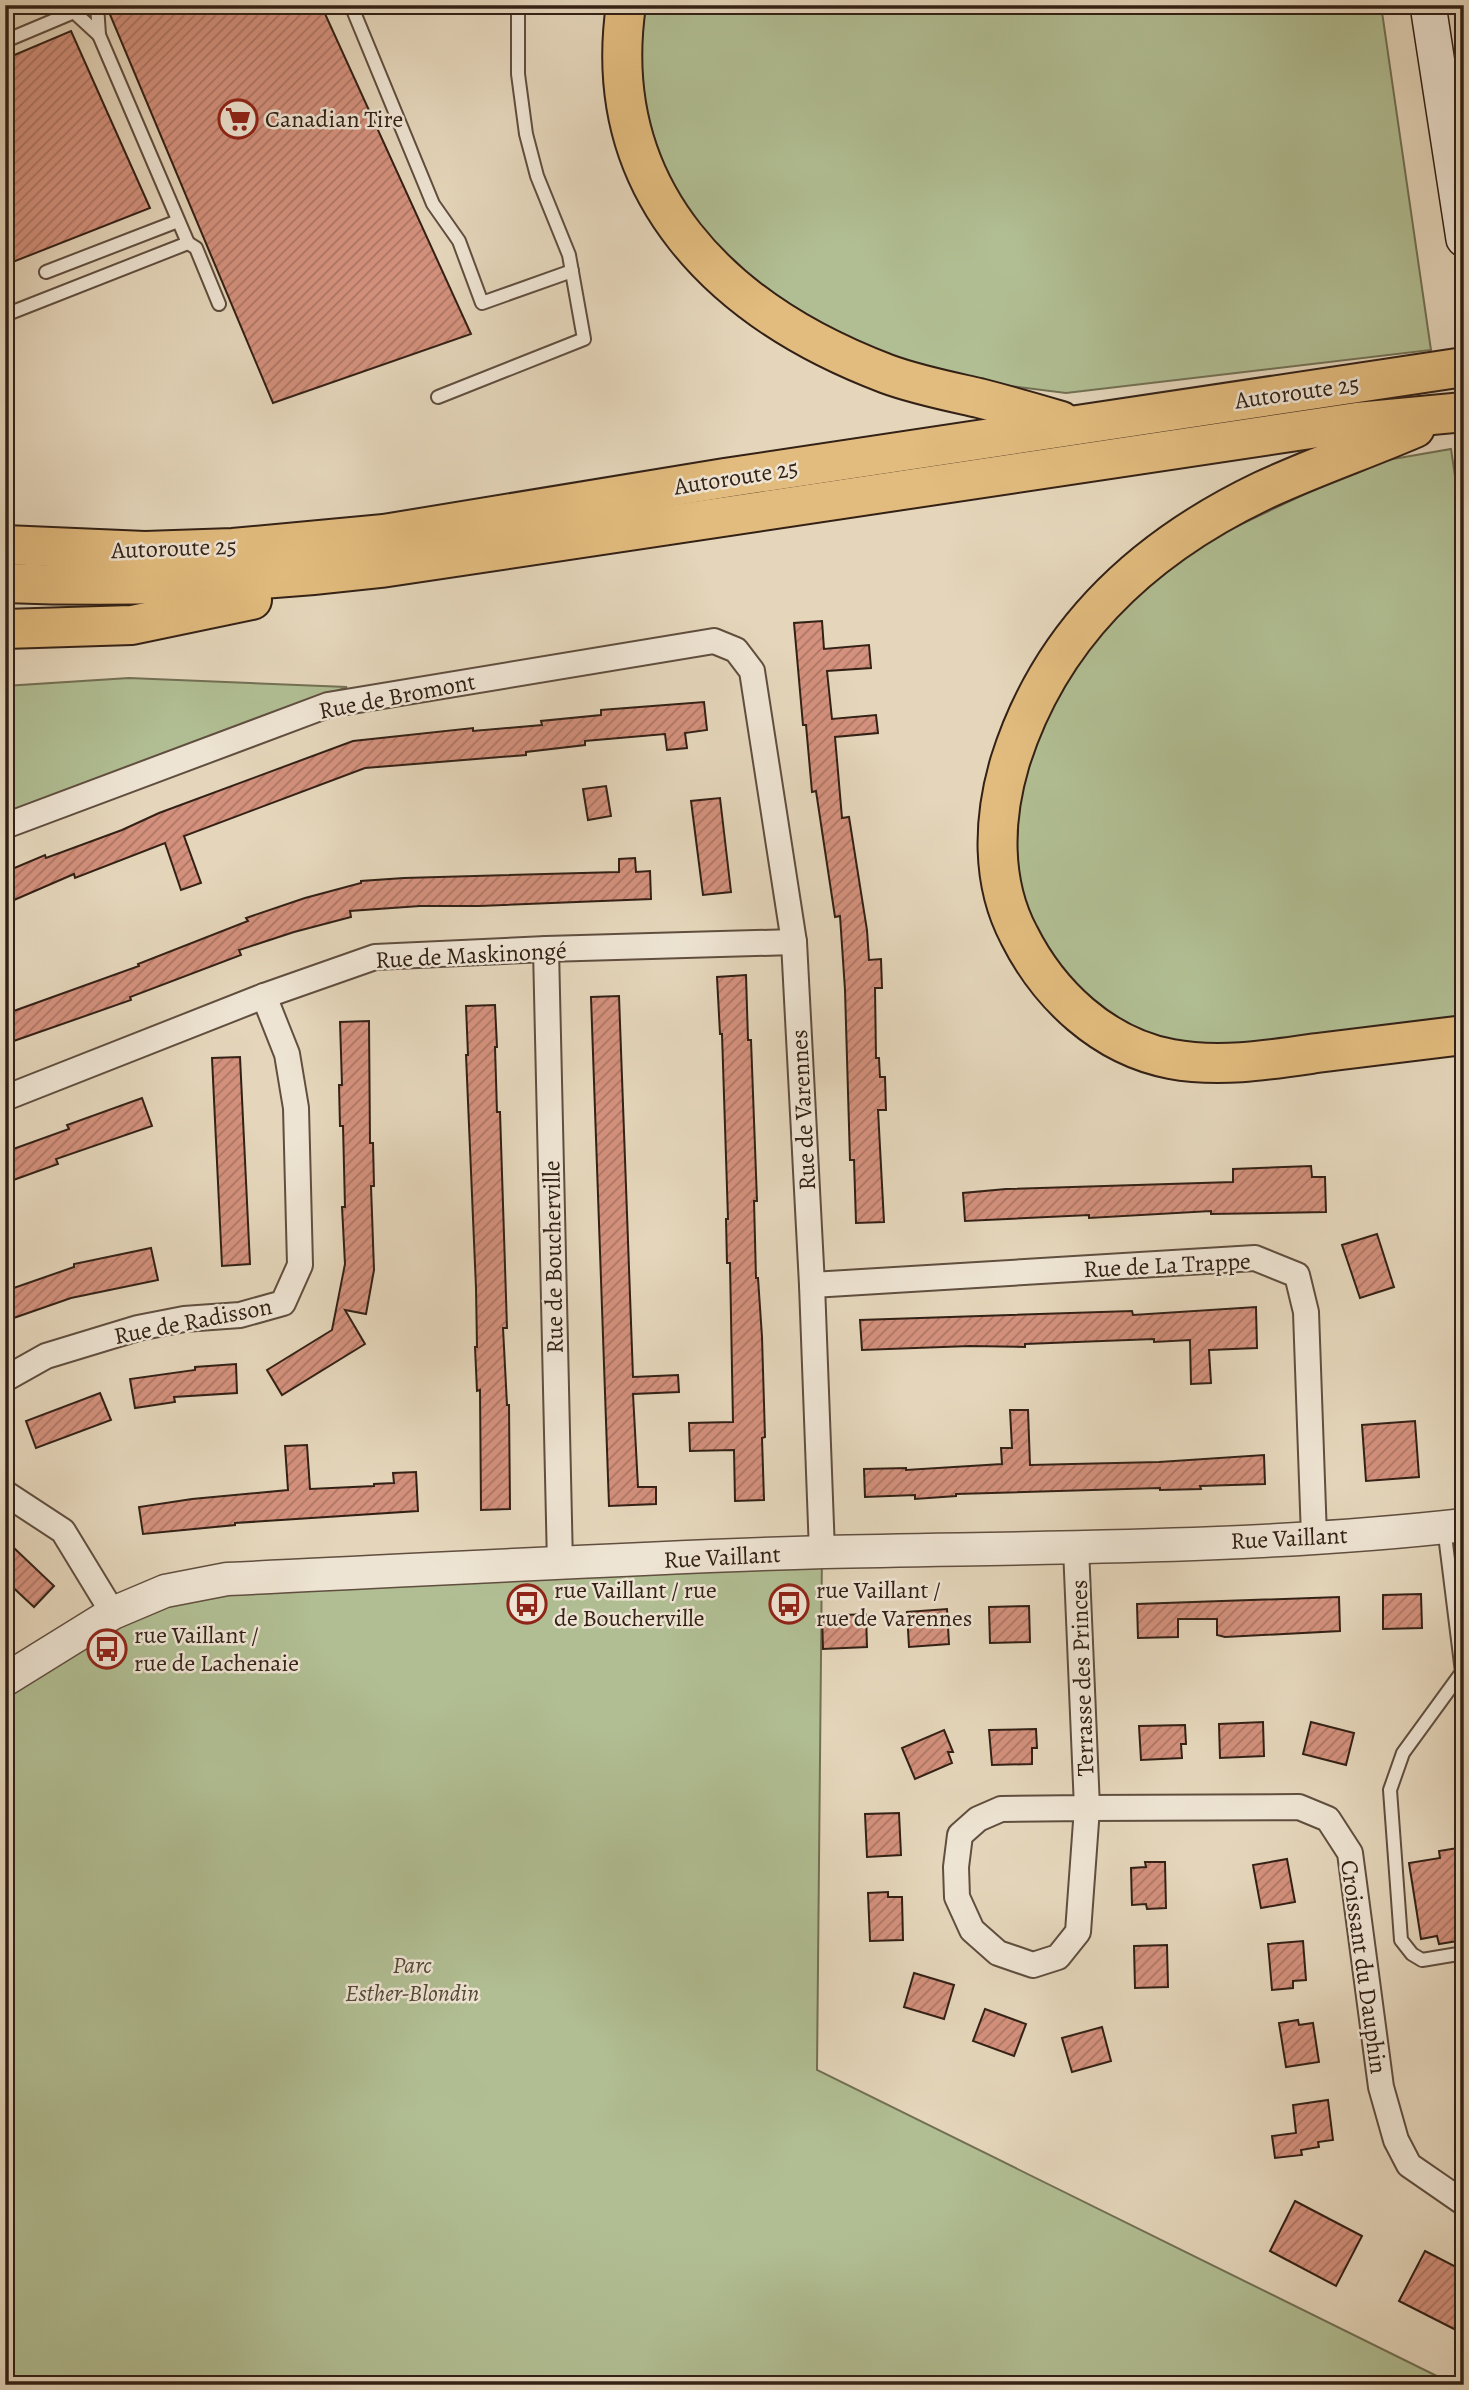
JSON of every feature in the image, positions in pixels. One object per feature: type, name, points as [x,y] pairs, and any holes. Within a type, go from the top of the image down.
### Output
[{"type":"highway","points":[[626,5],[621,41],[623,84],[629,122],[640,160],[652,188],[673,223],[712,269],[781,322],[864,364],[922,385],[1076,425]]},
{"type":"highway","name":"Autoroute 25","points":[[5,545],[145,551],[233,548],[353,538],[725,478],[1464,367]]},
{"type":"highway","points":[[1457,413],[1297,475],[1236,504],[1195,527],[1155,556],[1118,588],[1072,638],[1035,699],[1008,769],[999,809],[997,853],[998,872],[1008,912],[1039,970],[1068,1003],[1087,1019],[1103,1031],[1147,1053],[1191,1062],[1240,1062],[1464,1035]]},
{"type":"highway","name":"Autoroute 25","points":[[5,583],[80,586],[192,584],[332,574],[436,561],[1357,422],[1457,413]]},
{"type":"highway","points":[[5,629],[132,625],[436,561]]},
{"type":"main road","points":[[1428,5],[1464,239]]},
{"type":"street","name":"Rue de Bromont","points":[[5,827],[328,705],[714,641],[736,650],[752,671]]},
{"type":"street","name":"Rue de Varennes","points":[[752,671],[794,942],[812,1285],[822,1552]]},
{"type":"street","name":"Rue de Maskinongé","points":[[5,1098],[264,996],[375,957],[794,942]]},
{"type":"street","name":"Rue de Boucherville","points":[[546,949],[560,1564]]},
{"type":"street","name":"Rue de Radisson","points":[[5,1379],[46,1356],[138,1328],[184,1319],[240,1315],[283,1303],[300,1265],[296,1108],[287,1054],[264,996]]},
{"type":"street","name":"Rue de La Trappe","points":[[812,1285],[1255,1258],[1297,1275],[1306,1312],[1314,1537]]},
{"type":"street","points":[[5,1493],[63,1531],[113,1613]]},
{"type":"street","name":"Rue Vaillant","points":[[5,1680],[113,1613],[164,1591],[227,1579],[822,1552],[1076,1548],[1314,1537],[1454,1526]]},
{"type":"street","name":"Terrasse des Princes","points":[[1076,1548],[1087,1808],[1078,1932],[1058,1957],[1033,1965],[998,1953],[972,1930],[957,1897],[956,1867],[960,1835],[978,1819],[1001,1809],[1087,1808]]},
{"type":"street","name":"Croissant du Dauphin","points":[[1087,1808],[1299,1807],[1328,1819],[1350,1853],[1381,2087],[1396,2140],[1409,2165],[1464,2203]]},
{"type":"lane","points":[[97,5],[99,36],[178,221],[188,243],[197,248],[219,304]]},
{"type":"lane","points":[[351,5],[433,204],[459,241],[482,303],[572,271]]},
{"type":"lane","points":[[438,397],[584,340],[569,254],[537,176],[526,134],[518,74],[518,5]]},
{"type":"lane","points":[[5,41],[73,9],[99,36]]},
{"type":"lane","points":[[46,272],[178,221]]},
{"type":"lane","points":[[5,316],[188,243]]},
{"type":"lane","points":[[1454,1526],[1462,1672],[1403,1753],[1390,1790],[1401,1940],[1412,1954],[1422,1960],[1464,1953]]},
{"type":"green space","points":[[644,5],[1381,5],[1431,350],[1066,393],[977,382],[880,353],[793,312],[731,263],[686,212],[664,169],[642,99],[641,35]]},
{"type":"green space","points":[[1451,449],[1464,537],[1464,1019],[1226,1046],[1166,1040],[1127,1027],[1083,998],[1033,937],[1010,844],[1018,771],[1042,711],[1113,613],[1210,539],[1370,463]]},
{"type":"green space","points":[[129,678],[347,687],[5,823],[5,686]]},
{"type":"green space","name":"Parc Esther-Blondin","points":[[822,1552],[817,2070],[1455,2385],[5,2385],[5,1677],[165,1591]]},
{"type":"building","points":[[106,5],[321,5],[471,334],[273,403]]},
{"type":"building","points":[[71,31],[150,208],[5,265],[5,59]]},
{"type":"building","points":[[822,621],[824,649],[869,645],[871,668],[827,671],[832,719],[876,715],[878,733],[835,737],[842,818],[849,817],[867,930],[869,960],[881,959],[882,988],[875,988],[876,1058],[879,1058],[880,1077],[885,1077],[886,1110],[878,1110],[884,1222],[856,1223],[854,1160],[850,1160],[840,916],[835,917],[816,791],[812,792],[806,725],[803,725],[794,623]]},
{"type":"building","points":[[704,702],[707,730],[685,733],[687,748],[667,750],[665,734],[585,741],[585,745],[526,752],[526,755],[365,768],[184,836],[201,883],[181,890],[165,843],[75,878],[74,874],[5,904],[5,872],[353,741],[473,728],[473,731],[542,725],[541,721],[601,715],[601,710]]},
{"type":"building","points":[[606,786],[611,816],[588,820],[583,789]]},
{"type":"building","points":[[720,798],[731,892],[703,895],[691,801]]},
{"type":"building","points":[[635,858],[636,872],[650,871],[651,899],[420,906],[350,911],[351,917],[239,950],[241,955],[130,997],[131,1000],[5,1044],[5,1018],[12,1016],[11,1012],[139,966],[138,964],[248,921],[246,918],[361,881],[619,872],[619,859]]},
{"type":"building","points":[[746,975],[757,1201],[754,1201],[756,1278],[762,1337],[764,1500],[735,1501],[734,1450],[690,1451],[689,1423],[733,1422],[722,1034],[717,977]]},
{"type":"building","points":[[619,996],[633,1377],[678,1375],[679,1392],[633,1394],[638,1487],[656,1487],[656,1504],[609,1506],[591,997]]},
{"type":"building","points":[[495,1005],[507,1328],[503,1328],[509,1405],[510,1509],[481,1510],[480,1390],[477,1391],[475,1347],[476,1288],[466,1006]]},
{"type":"building","points":[[369,1021],[374,1270],[366,1314],[345,1310],[365,1344],[282,1395],[267,1370],[332,1330],[345,1264],[342,1207],[345,1207],[343,1126],[340,1126],[339,1085],[342,1085],[340,1022]]},
{"type":"building","points":[[240,1057],[250,1264],[222,1266],[212,1058]]},
{"type":"building","points":[[142,1098],[152,1126],[56,1159],[58,1164],[5,1183],[5,1152],[69,1129],[67,1125]]},
{"type":"building","points":[[1311,1166],[1312,1177],[1325,1177],[1326,1212],[1211,1214],[1211,1211],[965,1221],[963,1193],[1006,1189],[1233,1182],[1233,1169]]},
{"type":"building","points":[[1377,1234],[1394,1287],[1360,1298],[1342,1245]]},
{"type":"building","points":[[151,1248],[158,1280],[71,1298],[5,1321],[5,1291],[74,1267],[74,1264]]},
{"type":"building","points":[[1256,1307],[1257,1348],[1209,1350],[1211,1383],[1191,1384],[1190,1340],[862,1350],[860,1320],[1132,1311],[1133,1315]]},
{"type":"building","points":[[236,1364],[237,1393],[174,1397],[175,1402],[135,1408],[130,1379],[195,1370],[195,1367]]},
{"type":"building","points":[[100,1393],[111,1420],[36,1448],[26,1421]]},
{"type":"building","points":[[1010,1410],[1028,1410],[1030,1465],[1159,1462],[1264,1455],[1265,1484],[1200,1486],[1201,1489],[956,1494],[915,1499],[915,1495],[865,1497],[864,1469],[906,1470],[1002,1464],[1001,1448],[1012,1448]]},
{"type":"building","points":[[1415,1421],[1419,1477],[1366,1481],[1362,1425]]},
{"type":"building","points":[[307,1445],[310,1489],[394,1483],[393,1473],[416,1472],[418,1511],[235,1523],[143,1534],[139,1507],[288,1490],[285,1446]]},
{"type":"building","points":[[14,1548],[54,1586],[34,1607],[5,1580],[5,1556]]},
{"type":"building","points":[[1421,1594],[1422,1628],[1383,1629],[1383,1595]]},
{"type":"building","points":[[1339,1597],[1340,1631],[1225,1637],[1217,1635],[1217,1619],[1178,1619],[1178,1637],[1138,1638],[1137,1604]]},
{"type":"building","points":[[1029,1606],[1030,1642],[990,1643],[989,1607]]},
{"type":"building","points":[[947,1609],[949,1644],[909,1647],[907,1612]]},
{"type":"building","points":[[866,1614],[867,1647],[823,1649],[822,1616]]},
{"type":"building","points":[[1263,1722],[1264,1756],[1220,1758],[1219,1724]]},
{"type":"building","points":[[1311,1722],[1354,1733],[1346,1765],[1303,1754]]},
{"type":"building","points":[[1185,1725],[1186,1744],[1181,1744],[1182,1758],[1141,1760],[1139,1726]]},
{"type":"building","points":[[1036,1729],[1037,1748],[1032,1748],[1032,1764],[992,1765],[989,1730]]},
{"type":"building","points":[[944,1730],[953,1752],[948,1752],[952,1763],[915,1779],[902,1748]]},
{"type":"building","points":[[899,1813],[901,1855],[867,1857],[865,1814]]},
{"type":"building","points":[[1464,1847],[1464,1940],[1439,1944],[1437,1936],[1421,1939],[1409,1863],[1440,1858],[1439,1851]]},
{"type":"building","points":[[1287,1859],[1295,1902],[1261,1908],[1253,1865]]},
{"type":"building","points":[[1145,1862],[1165,1862],[1166,1908],[1147,1909],[1146,1904],[1132,1905],[1131,1868],[1146,1867]]},
{"type":"building","points":[[888,1892],[888,1897],[902,1897],[903,1940],[870,1941],[868,1893]]},
{"type":"building","points":[[1303,1941],[1306,1980],[1293,1981],[1293,1988],[1272,1990],[1268,1944]]},
{"type":"building","points":[[1167,1945],[1168,1987],[1135,1988],[1134,1946]]},
{"type":"building","points":[[914,1973],[954,1985],[944,2019],[904,2007]]},
{"type":"building","points":[[985,2009],[1026,2024],[1014,2056],[973,2041]]},
{"type":"building","points":[[1298,2020],[1299,2025],[1313,2023],[1319,2062],[1286,2067],[1279,2023]]},
{"type":"building","points":[[1102,2027],[1111,2061],[1072,2072],[1062,2038]]},
{"type":"building","points":[[1328,2100],[1333,2140],[1318,2142],[1319,2147],[1301,2150],[1302,2155],[1275,2158],[1272,2136],[1296,2133],[1293,2105]]},
{"type":"building","points":[[1295,2201],[1362,2236],[1336,2286],[1270,2251]]},
{"type":"building","points":[[1425,2251],[1464,2271],[1464,2334],[1399,2301]]},
{"type":"place","name":"Canadian Tire","points":[[238,119]]},
{"type":"place","name":"rue Vaillant / rue de Boucherville","points":[[527,1604]]},
{"type":"place","name":"rue Vaillant / rue de Varennes","points":[[789,1604]]},
{"type":"place","name":"rue Vaillant / rue de Lachenaie","points":[[107,1649]]}]
